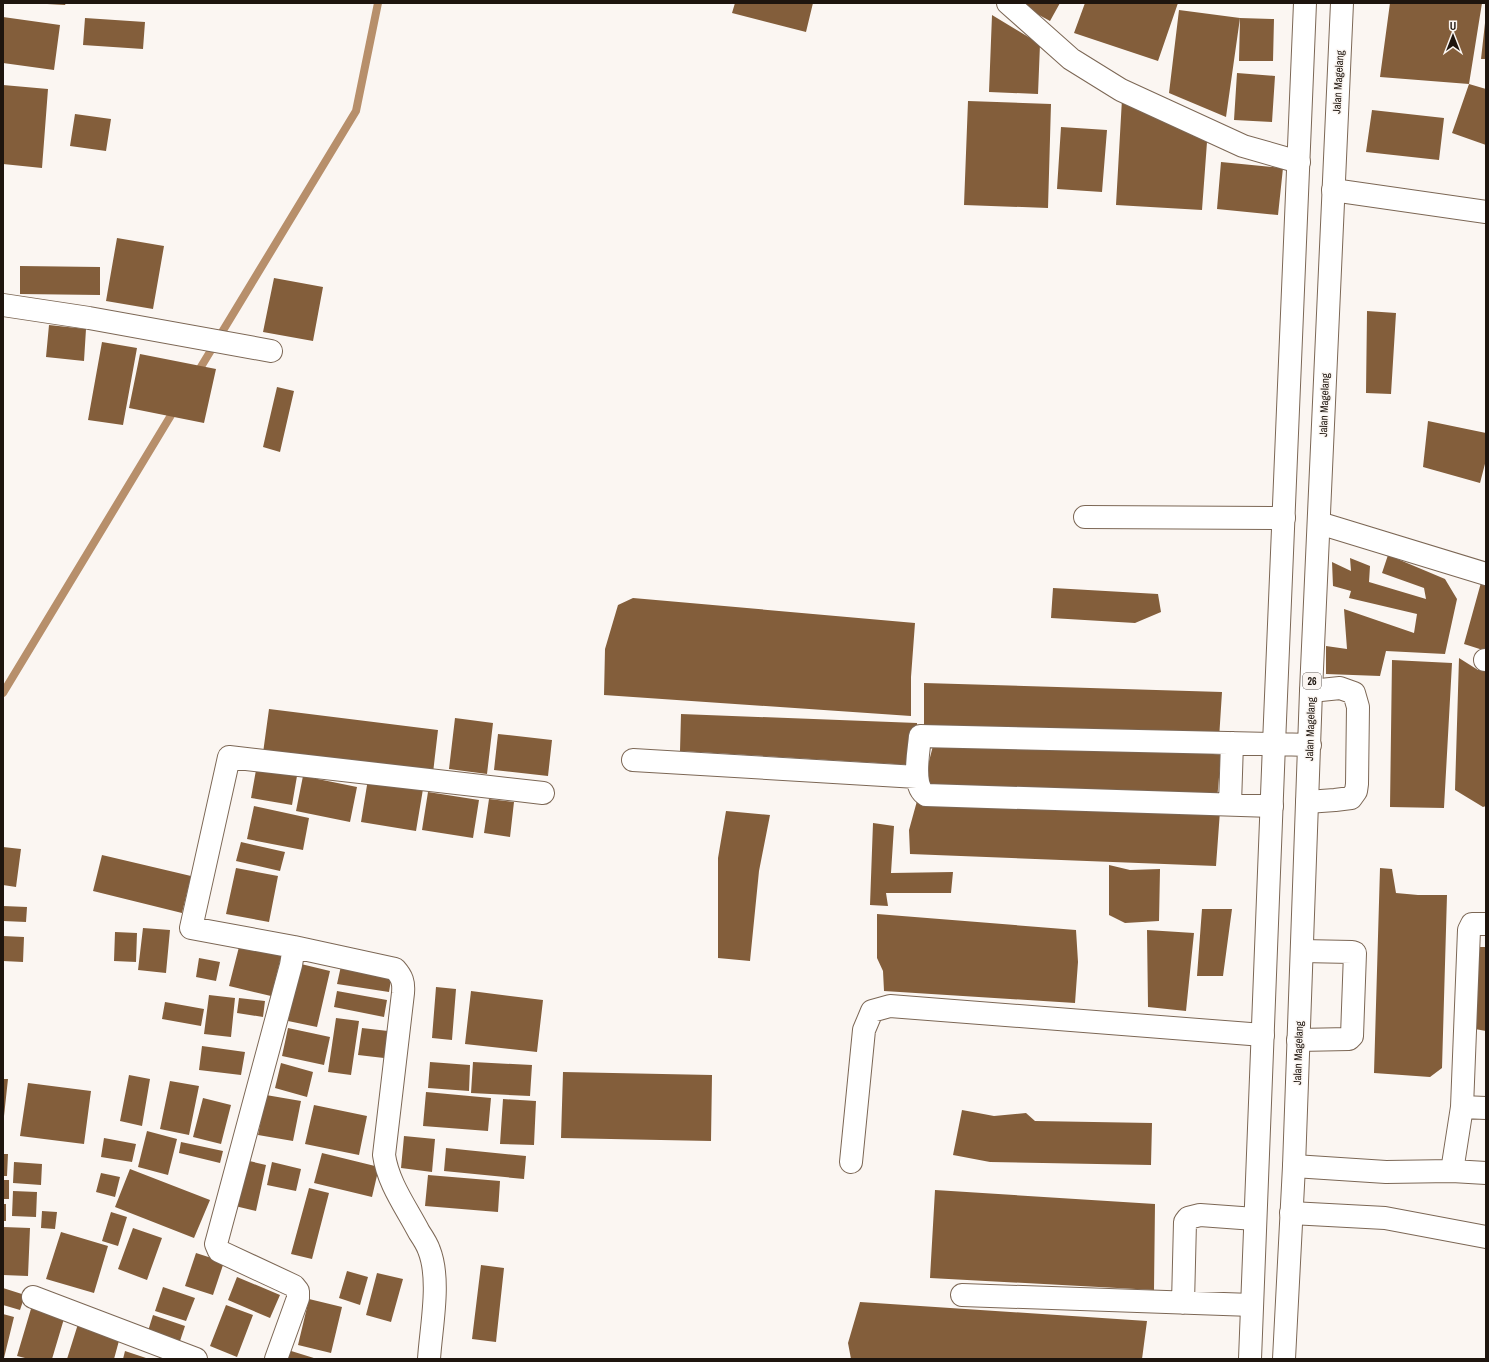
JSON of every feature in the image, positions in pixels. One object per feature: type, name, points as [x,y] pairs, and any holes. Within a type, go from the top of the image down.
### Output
[{"type":"main road","points":[[1008,3],[1071,59],[1121,90],[1243,146],[1299,162]]},
{"type":"main road","points":[[1250,1359],[1305,3]]},
{"type":"main road","name":"Jalan Magelang","points":[[1284,1359],[1294,1166],[1306,802],[1310,745],[1311,691],[1342,3]]},
{"type":"main road","points":[[1333,190],[1486,212]]},
{"type":"main road","points":[[3,305],[89,318],[271,351]]},
{"type":"main road","points":[[1085,517],[1284,518]]},
{"type":"main road","points":[[1319,524],[1486,574]]},
{"type":"main road","points":[[1306,802],[1351,798],[1356,791],[1357,778],[1358,706],[1354,693],[1340,688],[1311,691]]},
{"type":"main road","points":[[1272,806],[926,795],[920,790],[917,777],[920,736],[1310,745]]},
{"type":"main road","points":[[1230,804],[1232,743]]},
{"type":"main road","points":[[429,1359],[435,1285],[433,1266],[429,1250],[391,1181],[386,1168],[384,1155],[404,982],[401,975],[394,969],[294,947],[191,928],[229,757],[543,793]]},
{"type":"main road","points":[[633,760],[917,777]]},
{"type":"main road","points":[[1452,1171],[1462,1107],[1469,930],[1472,924],[1486,924]]},
{"type":"main road","points":[[276,1359],[298,1298],[298,1291],[294,1286],[220,1251],[216,1244],[291,965],[294,947]]},
{"type":"main road","points":[[1298,1040],[1351,1038],[1356,956],[1352,952],[1302,951]]},
{"type":"main road","points":[[851,1162],[864,1030],[872,1011],[890,1006],[1263,1035]]},
{"type":"main road","points":[[1462,1107],[1486,1108]]},
{"type":"main road","points":[[1294,1166],[1386,1172],[1452,1171],[1486,1173]]},
{"type":"main road","points":[[1291,1213],[1385,1218],[1486,1236]]},
{"type":"main road","points":[[1183,1303],[1185,1222],[1188,1218],[1200,1215],[1256,1219]]},
{"type":"main road","points":[[962,1295],[1252,1305]]},
{"type":"main road","points":[[33,1297],[196,1359]]},
{"type":"building","points":[[47,3],[66,3],[65,5]]},
{"type":"building","points":[[735,3],[813,3],[806,32],[732,13]]},
{"type":"building","points":[[1017,3],[1060,3],[1050,21]]},
{"type":"building","points":[[1085,3],[1178,3],[1158,61],[1074,33]]},
{"type":"building","points":[[1390,3],[1482,3],[1469,84],[1380,77]]},
{"type":"building","points":[[1179,10],[1240,18],[1226,117],[1169,93]]},
{"type":"building","points":[[992,15],[1040,44],[1038,94],[989,92]]},
{"type":"building","points":[[3,17],[60,25],[54,70],[3,63]]},
{"type":"building","points":[[85,18],[145,22],[143,49],[83,45]]},
{"type":"building","points":[[1240,18],[1274,19],[1273,61],[1239,61]]},
{"type":"building","points":[[1485,23],[1486,59],[1481,59]]},
{"type":"building","points":[[1237,73],[1275,76],[1272,122],[1234,120]]},
{"type":"building","points":[[1469,84],[1486,89],[1486,145],[1452,133]]},
{"type":"building","points":[[3,85],[48,89],[42,168],[3,164]]},
{"type":"building","points":[[1122,99],[1207,142],[1202,210],[1116,205]]},
{"type":"building","points":[[968,101],[1051,104],[1048,208],[964,205]]},
{"type":"building","points":[[1372,110],[1444,118],[1439,160],[1366,152]]},
{"type":"building","points":[[75,114],[111,119],[106,151],[70,146]]},
{"type":"building","points":[[1061,127],[1107,130],[1102,192],[1057,189]]},
{"type":"building","points":[[1221,162],[1283,168],[1278,215],[1217,209]]},
{"type":"building","points":[[117,238],[164,246],[153,309],[106,301]]},
{"type":"building","points":[[20,266],[100,267],[100,295],[20,294]]},
{"type":"building","points":[[274,278],[323,287],[313,341],[263,332]]},
{"type":"building","points":[[1367,311],[1396,313],[1391,394],[1366,393]]},
{"type":"building","points":[[49,325],[86,329],[84,361],[46,357]]},
{"type":"building","points":[[102,342],[137,348],[123,425],[88,420]]},
{"type":"building","points":[[140,354],[216,369],[204,423],[129,408]]},
{"type":"building","points":[[277,387],[294,391],[280,452],[263,447]]},
{"type":"building","points":[[1428,421],[1486,433],[1486,460],[1480,483],[1423,467]]},
{"type":"building","points":[[1388,555],[1445,579],[1457,599],[1445,654],[1386,651],[1380,676],[1326,674],[1326,646],[1347,649],[1344,609],[1414,633],[1417,614],[1349,598],[1351,591],[1333,586],[1332,562],[1351,571],[1350,558],[1370,566],[1369,582],[1426,599],[1424,588],[1382,573]]},
{"type":"building","points":[[1482,579],[1486,580],[1486,651],[1464,644]]},
{"type":"building","points":[[1053,588],[1158,594],[1161,612],[1135,623],[1051,618]]},
{"type":"building","points":[[633,598],[915,623],[911,677],[911,716],[604,695],[605,649],[618,605]]},
{"type":"building","points":[[1459,658],[1478,670],[1486,670],[1486,806],[1483,807],[1455,790]]},
{"type":"building","points":[[1392,660],[1452,663],[1444,808],[1390,807]]},
{"type":"building","points":[[924,683],[1222,692],[1219,739],[924,730]]},
{"type":"building","points":[[269,709],[438,730],[433,773],[263,753]]},
{"type":"building","points":[[681,714],[917,723],[917,730],[911,765],[680,751]]},
{"type":"building","points":[[455,718],[493,723],[487,774],[449,769]]},
{"type":"building","points":[[498,734],[552,740],[548,776],[494,770]]},
{"type":"building","points":[[934,742],[1210,750],[1213,754],[1221,755],[1217,800],[930,792],[927,769]]},
{"type":"building","points":[[256,770],[297,776],[292,805],[251,798]]},
{"type":"building","points":[[303,776],[357,787],[350,822],[296,811]]},
{"type":"building","points":[[368,779],[423,789],[416,831],[361,822]]},
{"type":"building","points":[[428,792],[479,800],[473,838],[422,830]]},
{"type":"building","points":[[489,799],[514,802],[510,837],[484,833]]},
{"type":"building","points":[[917,801],[1220,811],[1216,866],[910,854],[909,830]]},
{"type":"building","points":[[254,806],[309,818],[303,850],[247,839]]},
{"type":"building","points":[[726,811],[770,815],[759,871],[750,961],[718,958],[718,858]]},
{"type":"building","points":[[873,823],[894,826],[891,873],[953,872],[951,893],[886,893],[888,906],[870,905]]},
{"type":"building","points":[[241,842],[285,852],[280,871],[236,861]]},
{"type":"building","points":[[3,847],[21,849],[16,887],[3,885]]},
{"type":"building","points":[[102,855],[191,876],[182,913],[93,891]]},
{"type":"building","points":[[1109,865],[1130,870],[1160,869],[1159,921],[1125,923],[1109,915]]},
{"type":"building","points":[[236,868],[278,876],[269,922],[226,914]]},
{"type":"building","points":[[1380,868],[1392,869],[1396,893],[1447,895],[1442,1068],[1430,1077],[1374,1073]]},
{"type":"building","points":[[3,906],[27,907],[26,922],[3,921]]},
{"type":"building","points":[[1202,909],[1232,909],[1223,976],[1197,976]]},
{"type":"building","points":[[877,914],[1076,930],[1078,962],[1075,1003],[884,991],[883,971],[877,958]]},
{"type":"building","points":[[143,928],[170,930],[166,973],[138,970]]},
{"type":"building","points":[[1147,930],[1194,933],[1186,1011],[1148,1007]]},
{"type":"building","points":[[115,932],[137,933],[136,962],[114,961]]},
{"type":"building","points":[[3,936],[24,937],[23,962],[3,961]]},
{"type":"building","points":[[240,943],[282,953],[271,996],[229,986]]},
{"type":"building","points":[[1476,947],[1486,947],[1486,1031],[1475,1029]]},
{"type":"building","points":[[199,958],[220,962],[216,981],[196,977]]},
{"type":"building","points":[[301,964],[330,971],[317,1027],[288,1021]]},
{"type":"building","points":[[341,966],[392,974],[389,992],[337,984]]},
{"type":"building","points":[[436,987],[456,989],[452,1040],[432,1038]]},
{"type":"building","points":[[337,991],[387,1000],[384,1017],[334,1007]]},
{"type":"building","points":[[471,991],[543,1000],[537,1052],[465,1044]]},
{"type":"building","points":[[209,995],[235,998],[231,1037],[204,1034]]},
{"type":"building","points":[[239,998],[265,1001],[263,1017],[237,1013]]},
{"type":"building","points":[[165,1002],[204,1009],[201,1026],[162,1019]]},
{"type":"building","points":[[336,1018],[359,1021],[351,1075],[328,1072]]},
{"type":"building","points":[[288,1028],[330,1037],[324,1065],[282,1056]]},
{"type":"building","points":[[362,1028],[388,1031],[384,1058],[358,1055]]},
{"type":"building","points":[[202,1046],[245,1052],[241,1075],[199,1070]]},
{"type":"building","points":[[430,1062],[470,1065],[469,1091],[428,1088]]},
{"type":"building","points":[[473,1062],[532,1065],[530,1096],[471,1093]]},
{"type":"building","points":[[281,1063],[313,1072],[307,1097],[275,1088]]},
{"type":"building","points":[[563,1072],[712,1075],[711,1141],[561,1138]]},
{"type":"building","points":[[129,1075],[150,1079],[142,1126],[120,1121]]},
{"type":"building","points":[[3,1079],[8,1079],[4,1116],[3,1115]]},
{"type":"building","points":[[170,1081],[199,1086],[189,1135],[160,1129]]},
{"type":"building","points":[[28,1083],[91,1091],[84,1144],[20,1136]]},
{"type":"building","points":[[426,1092],[491,1098],[488,1131],[423,1126]]},
{"type":"building","points":[[266,1095],[301,1101],[293,1141],[258,1135]]},
{"type":"building","points":[[203,1098],[231,1105],[221,1144],[193,1137]]},
{"type":"building","points":[[503,1099],[536,1101],[534,1145],[500,1144]]},
{"type":"building","points":[[314,1105],[367,1116],[359,1155],[305,1144]]},
{"type":"building","points":[[962,1110],[994,1116],[1026,1113],[1035,1121],[1152,1123],[1151,1165],[990,1162],[953,1155]]},
{"type":"building","points":[[147,1131],[177,1139],[168,1175],[138,1167]]},
{"type":"building","points":[[404,1136],[435,1139],[432,1172],[401,1168]]},
{"type":"building","points":[[104,1138],[136,1144],[132,1162],[101,1157]]},
{"type":"building","points":[[181,1142],[223,1151],[220,1163],[179,1153]]},
{"type":"building","points":[[446,1148],[526,1156],[524,1179],[444,1171]]},
{"type":"building","points":[[322,1153],[379,1167],[372,1197],[314,1183]]},
{"type":"building","points":[[3,1154],[8,1154],[7,1176],[3,1176]]},
{"type":"building","points":[[245,1160],[266,1165],[256,1211],[235,1206]]},
{"type":"building","points":[[14,1162],[42,1164],[41,1185],[13,1183]]},
{"type":"building","points":[[272,1162],[301,1169],[296,1191],[267,1185]]},
{"type":"building","points":[[130,1169],[210,1200],[194,1238],[115,1207]]},
{"type":"building","points":[[101,1173],[120,1177],[115,1197],[96,1192]]},
{"type":"building","points":[[428,1175],[500,1181],[498,1212],[425,1206]]},
{"type":"building","points":[[3,1180],[9,1180],[9,1199],[3,1199]]},
{"type":"building","points":[[309,1188],[329,1193],[312,1259],[291,1254]]},
{"type":"building","points":[[935,1190],[1155,1204],[1154,1290],[930,1278]]},
{"type":"building","points":[[13,1191],[37,1192],[36,1217],[12,1216]]},
{"type":"building","points":[[3,1204],[6,1204],[6,1221],[3,1221]]},
{"type":"building","points":[[42,1211],[57,1212],[55,1229],[41,1228]]},
{"type":"building","points":[[111,1212],[127,1217],[118,1246],[102,1241]]},
{"type":"building","points":[[3,1227],[30,1228],[28,1276],[3,1275]]},
{"type":"building","points":[[133,1228],[162,1238],[147,1280],[118,1269]]},
{"type":"building","points":[[61,1232],[108,1246],[94,1293],[46,1279]]},
{"type":"building","points":[[196,1253],[224,1262],[213,1295],[185,1286]]},
{"type":"building","points":[[481,1265],[504,1268],[496,1342],[472,1339]]},
{"type":"building","points":[[347,1271],[368,1277],[360,1305],[339,1298]]},
{"type":"building","points":[[377,1273],[403,1279],[391,1322],[366,1315]]},
{"type":"building","points":[[237,1277],[280,1295],[270,1318],[228,1300]]},
{"type":"building","points":[[163,1287],[195,1298],[186,1321],[155,1311]]},
{"type":"building","points":[[3,1288],[25,1295],[20,1310],[3,1305]]},
{"type":"building","points":[[309,1299],[342,1307],[331,1353],[298,1345]]},
{"type":"building","points":[[33,1302],[66,1312],[52,1359],[29,1359],[17,1356]]},
{"type":"building","points":[[860,1302],[1147,1321],[1142,1359],[851,1359],[848,1343]]},
{"type":"building","points":[[226,1305],[253,1315],[237,1357],[210,1346]]},
{"type":"building","points":[[3,1314],[14,1317],[4,1358],[3,1358]]},
{"type":"building","points":[[153,1315],[185,1326],[180,1341],[148,1331]]},
{"type":"building","points":[[78,1324],[120,1337],[114,1359],[67,1359]]},
{"type":"building","points":[[288,1350],[317,1359],[285,1359]]},
{"type":"building","points":[[125,1351],[149,1359],[123,1359]]},
{"type":"waterway","points":[[196,375],[356,111],[378,3]]},
{"type":"waterway","points":[[3,693],[176,407]]}]
